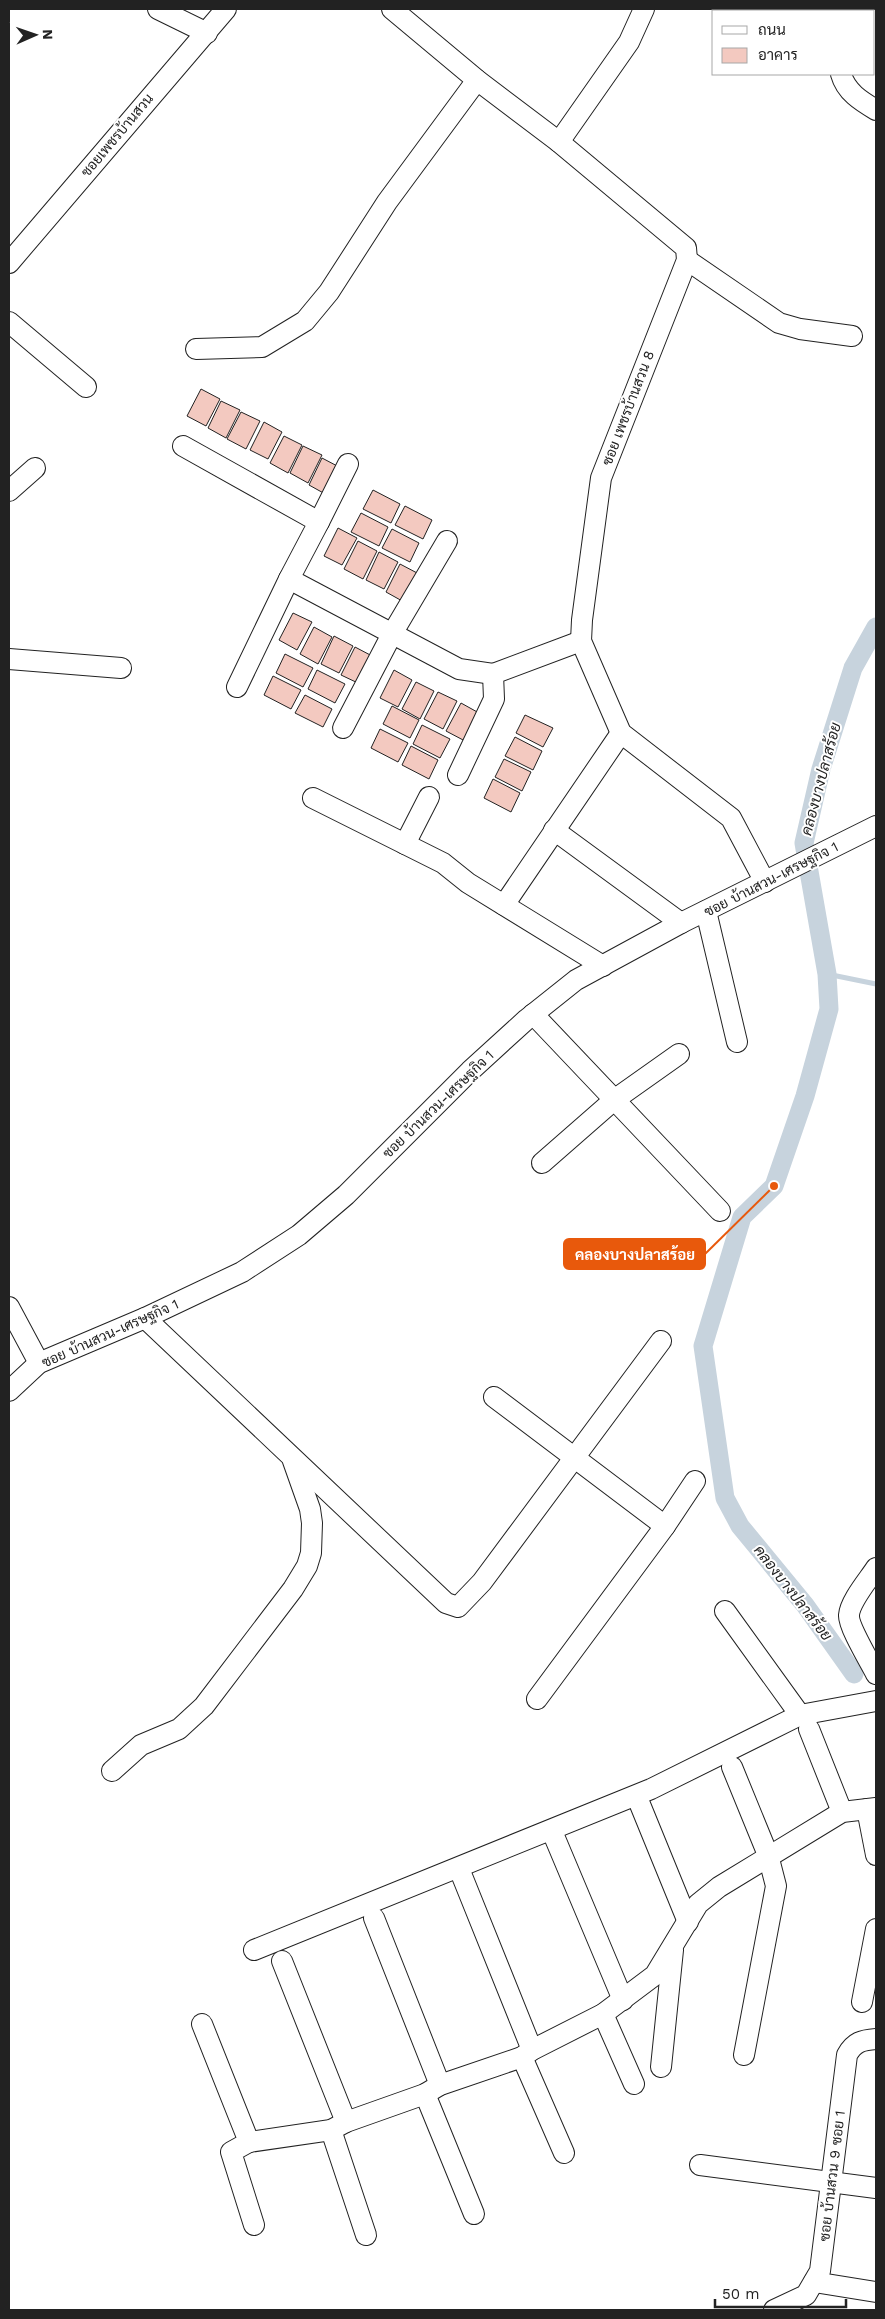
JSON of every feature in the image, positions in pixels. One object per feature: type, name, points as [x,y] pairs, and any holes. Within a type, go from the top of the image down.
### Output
[{"type":"street","points":[[158,9],[207,33]]},
{"type":"street","name":"ซอยเพชรบ้านสวน","points":[[9,263],[194,44],[207,33],[226,9]]},
{"type":"street","points":[[392,9],[477,80],[559,142],[677,240],[686,248],[687,260],[779,323],[800,329],[852,336]]},
{"type":"street","points":[[559,142],[629,42],[644,9]]},
{"type":"street","points":[[841,75],[846,85],[855,96],[876,110]]},
{"type":"street","points":[[196,349],[262,346],[305,321],[329,292],[387,202],[477,80]]},
{"type":"street","name":"ซอย เพชรบ้านสวน 8","points":[[687,260],[601,478],[582,620],[581,641],[622,733],[731,818],[765,882]]},
{"type":"street","points":[[9,322],[86,387]]},
{"type":"street","points":[[183,446],[319,522]]},
{"type":"street","points":[[238,687],[289,579],[348,464]]},
{"type":"street","points":[[9,491],[35,468]]},
{"type":"street","points":[[343,728],[392,634],[447,541]]},
{"type":"street","points":[[289,579],[459,669],[493,674],[581,641]]},
{"type":"street","points":[[9,659],[121,668]]},
{"type":"street","points":[[458,775],[494,699],[493,674]]},
{"type":"street","points":[[504,905],[622,733]]},
{"type":"street","points":[[405,844],[429,797]]},
{"type":"street","points":[[313,798],[443,863],[468,883],[603,966]]},
{"type":"street","name":"ซอย บ้านสวน-เศรษฐกิจ 1","points":[[9,1391],[39,1362],[145,1318],[242,1272],[299,1235],[346,1195],[470,1071],[533,1014],[576,980],[681,923],[876,826]]},
{"type":"street","points":[[554,830],[681,923]]},
{"type":"street","points":[[706,911],[737,1042]]},
{"type":"street","points":[[533,1014],[720,1211]]},
{"type":"street","points":[[542,1164],[614,1100],[679,1054]]},
{"type":"street","points":[[9,1308],[39,1362]]},
{"type":"street","points":[[145,1318],[446,1603],[458,1607],[482,1582],[661,1341]]},
{"type":"street","points":[[494,1397],[575,1456],[665,1526]]},
{"type":"street","points":[[112,1771],[141,1745],[179,1729],[204,1706],[293,1590],[307,1566],[312,1546],[312,1523],[300,1479],[290,1455]]},
{"type":"street","points":[[537,1699],[665,1526],[695,1481]]},
{"type":"street","points":[[876,1568],[852,1606],[849,1615],[850,1627],[876,1674]]},
{"type":"street","points":[[725,1611],[805,1722],[842,1812]]},
{"type":"street","points":[[254,1950],[651,1789],[805,1722],[876,1700]]},
{"type":"street","points":[[732,1767],[768,1855],[776,1886],[744,2054]]},
{"type":"street","points":[[639,1802],[688,1922]]},
{"type":"street","points":[[254,2225],[231,2152],[249,2142],[339,2126],[527,2053],[603,2014],[656,1974],[698,1904],[719,1887],[768,1855],[842,1812],[872,1809],[876,1855]]},
{"type":"street","points":[[554,1836],[623,2000]]},
{"type":"street","points":[[462,1876],[564,2153]]},
{"type":"street","points":[[374,1918],[474,2214]]},
{"type":"street","points":[[862,2002],[876,1929]]},
{"type":"street","points":[[661,2067],[674,1946]]},
{"type":"street","points":[[282,1961],[339,2126],[366,2235]]},
{"type":"street","points":[[603,2014],[634,2084]]},
{"type":"street","points":[[202,2024],[249,2142]]},
{"type":"street","name":"ซอย บ้านสวน 9 ซอย 1","points":[[774,2310],[806,2295],[820,2271],[847,2055],[852,2045],[863,2040],[876,2039]]},
{"type":"street","points":[[700,2165],[876,2188]]},
{"type":"street","points":[[814,2282],[876,2292]]},
{"type":"building","points":[[201,389],[220,399],[206,426],[187,416]]},
{"type":"building","points":[[221,401],[240,410],[226,438],[208,428]]},
{"type":"building","points":[[241,412],[260,421],[246,449],[227,439]]},
{"type":"building","points":[[264,422],[282,432],[268,459],[250,450]]},
{"type":"building","points":[[284,436],[302,445],[288,473],[270,463]]},
{"type":"building","points":[[303,446],[322,455],[308,483],[290,473]]},
{"type":"building","points":[[322,458],[341,468],[327,495],[309,485]]},
{"type":"building","points":[[373,490],[400,504],[391,523],[363,509]]},
{"type":"building","points":[[405,506],[432,520],[423,539],[395,525]]},
{"type":"building","points":[[361,513],[388,527],[379,546],[351,532]]},
{"type":"building","points":[[338,528],[357,538],[342,565],[324,556]]},
{"type":"building","points":[[392,529],[419,543],[410,562],[382,548]]},
{"type":"building","points":[[358,541],[377,551],[363,579],[344,569]]},
{"type":"building","points":[[379,552],[398,562],[384,589],[366,580]]},
{"type":"building","points":[[400,564],[419,574],[404,602],[386,592]]},
{"type":"building","points":[[293,613],[312,622],[297,650],[279,640]]},
{"type":"building","points":[[314,627],[332,637],[318,664],[300,654]]},
{"type":"building","points":[[334,636],[353,646],[339,673],[321,664]]},
{"type":"building","points":[[355,647],[374,657],[360,684],[341,675]]},
{"type":"building","points":[[285,654],[313,668],[303,687],[276,673]]},
{"type":"building","points":[[317,670],[345,684],[335,703],[308,689]]},
{"type":"building","points":[[394,670],[412,680],[398,707],[380,698]]},
{"type":"building","points":[[273,676],[301,690],[291,709],[264,695]]},
{"type":"building","points":[[416,682],[434,691],[420,719],[402,709]]},
{"type":"building","points":[[438,692],[457,701],[443,729],[424,719]]},
{"type":"building","points":[[305,695],[332,709],[323,727],[295,713]]},
{"type":"building","points":[[461,703],[479,713],[465,741],[446,731]]},
{"type":"building","points":[[392,706],[419,720],[410,738],[383,724]]},
{"type":"building","points":[[525,715],[553,728],[543,747],[516,733]]},
{"type":"building","points":[[422,725],[450,739],[440,758],[413,744]]},
{"type":"building","points":[[380,729],[408,743],[398,762],[371,748]]},
{"type":"building","points":[[515,737],[542,751],[533,770],[505,756]]},
{"type":"building","points":[[411,746],[438,760],[429,779],[402,765]]},
{"type":"building","points":[[504,759],[531,772],[522,791],[495,777]]},
{"type":"building","points":[[493,779],[520,793],[511,812],[484,798]]},
{"type":"waterway","name":"คลองบางปลาสร้อย","points":[[854,1674],[805,1605],[740,1526],[725,1498],[703,1346],[742,1217],[774,1186],[805,1096],[829,1009],[827,974],[804,843],[821,769],[853,668],[876,627]]},
{"type":"waterway","points":[[827,974],[876,984]]},
{"type":"place","name":"คลองบางปลาสร้อย","points":[[774,1186]]}]
